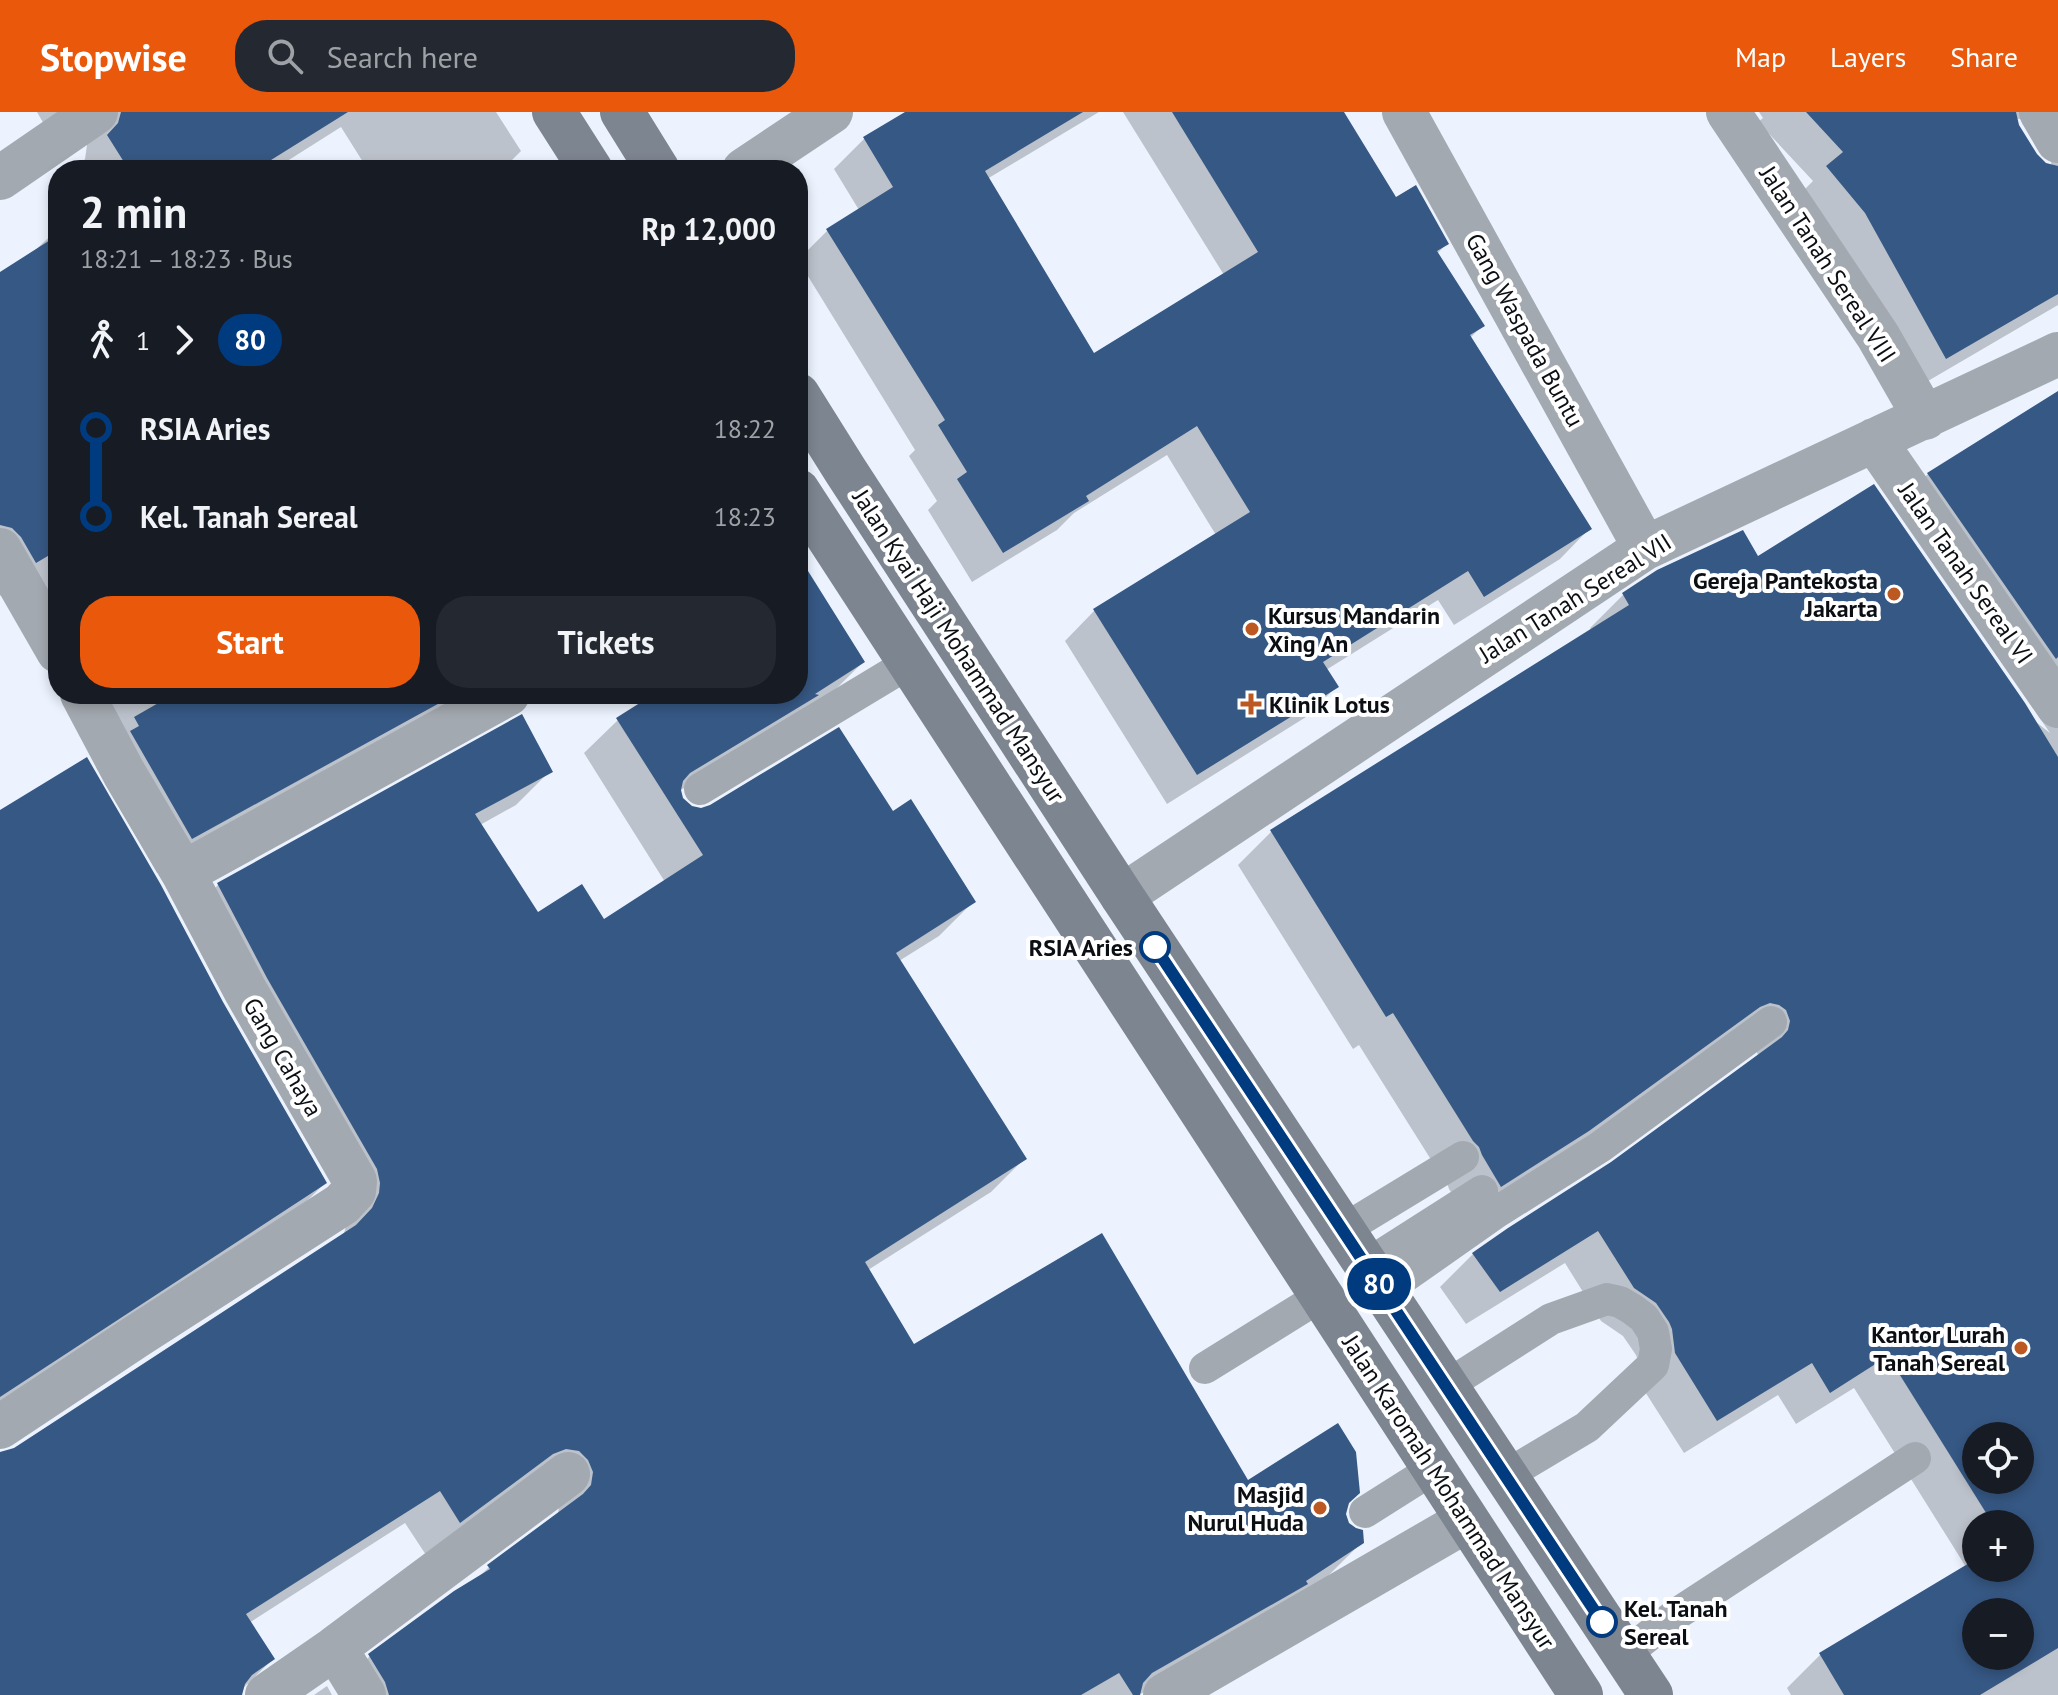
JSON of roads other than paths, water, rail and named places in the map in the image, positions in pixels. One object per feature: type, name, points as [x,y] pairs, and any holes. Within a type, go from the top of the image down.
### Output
[{"type":"main road","points":[[554,112],[585,160]]},
{"type":"main road","points":[[622,112],[652,160]]},
{"type":"main road","name":"Jalan Kyai Haji Mohammad Mansyur","points":[[808,411],[1122,896]]},
{"type":"main road","points":[[808,509],[1080,927],[1122,896],[1651,1695]]},
{"type":"main road","name":"Jalan Karomah Mohammad Mansyur","points":[[1080,927],[1579,1691]]},
{"type":"main road","points":[[1579,1691],[1624,1655]]},
{"type":"street","points":[[0,178],[96,112]]},
{"type":"street","points":[[759,160],[831,112]]},
{"type":"street","name":"Gang Waspada Buntu","points":[[1404,112],[1645,548]]},
{"type":"street","name":"Jalan Tanah Sereal VIII","points":[[1728,112],[1878,336],[1925,418]]},
{"type":"street","points":[[2041,112],[2058,141]]},
{"type":"street","name":"Jalan Tanah Sereal VII","points":[[1122,896],[1645,548],[2058,354]]},
{"type":"street","name":"Jalan Tanah Sereal VI","points":[[1874,440],[2058,706]]},
{"type":"street","points":[[0,550],[48,634]]},
{"type":"street","points":[[87,704],[183,873],[490,704]]},
{"type":"street","name":"Gang Cahaya","points":[[0,1427],[342,1204],[354,1191],[355,1181],[245,990],[183,873]]},
{"type":"street","points":[[267,1695],[568,1474]]},
{"type":"street","points":[[1165,1695],[1466,1521]]},
{"type":"street","points":[[335,1648],[364,1695]]},
{"type":"lane","points":[[700,789],[909,663]]},
{"type":"lane","points":[[1364,1262],[1497,1212],[1600,1147],[1771,1022]]},
{"type":"lane","points":[[1364,1262],[1463,1157]]},
{"type":"lane","points":[[1364,1262],[1482,1191]]},
{"type":"lane","points":[[1205,1368],[1321,1296]]},
{"type":"lane","points":[[1446,1386],[1551,1319],[1607,1299],[1620,1302],[1644,1318],[1653,1332],[1656,1349],[1653,1365],[1587,1427],[1505,1476]]},
{"type":"lane","points":[[1624,1655],[1675,1615],[1915,1458]]},
{"type":"lane","points":[[1365,1512],[1433,1469]]},
{"type":"place","name":"Gereja Pantekosta Jakarta","points":[[1894,594]]},
{"type":"place","name":"Kursus Mandarin Xing An","points":[[1252,629]]},
{"type":"place","name":"Klinik Lotus","points":[[1251,704]]},
{"type":"place","name":"RSIA Aries","points":[[1155,947]]},
{"type":"place","name":"Kantor Lurah Tanah Sereal","points":[[2021,1348]]},
{"type":"place","name":"Masjid Nurul Huda","points":[[1320,1508]]},
{"type":"place","name":"Kel. Tanah Sereal","points":[[1602,1622]]}]
